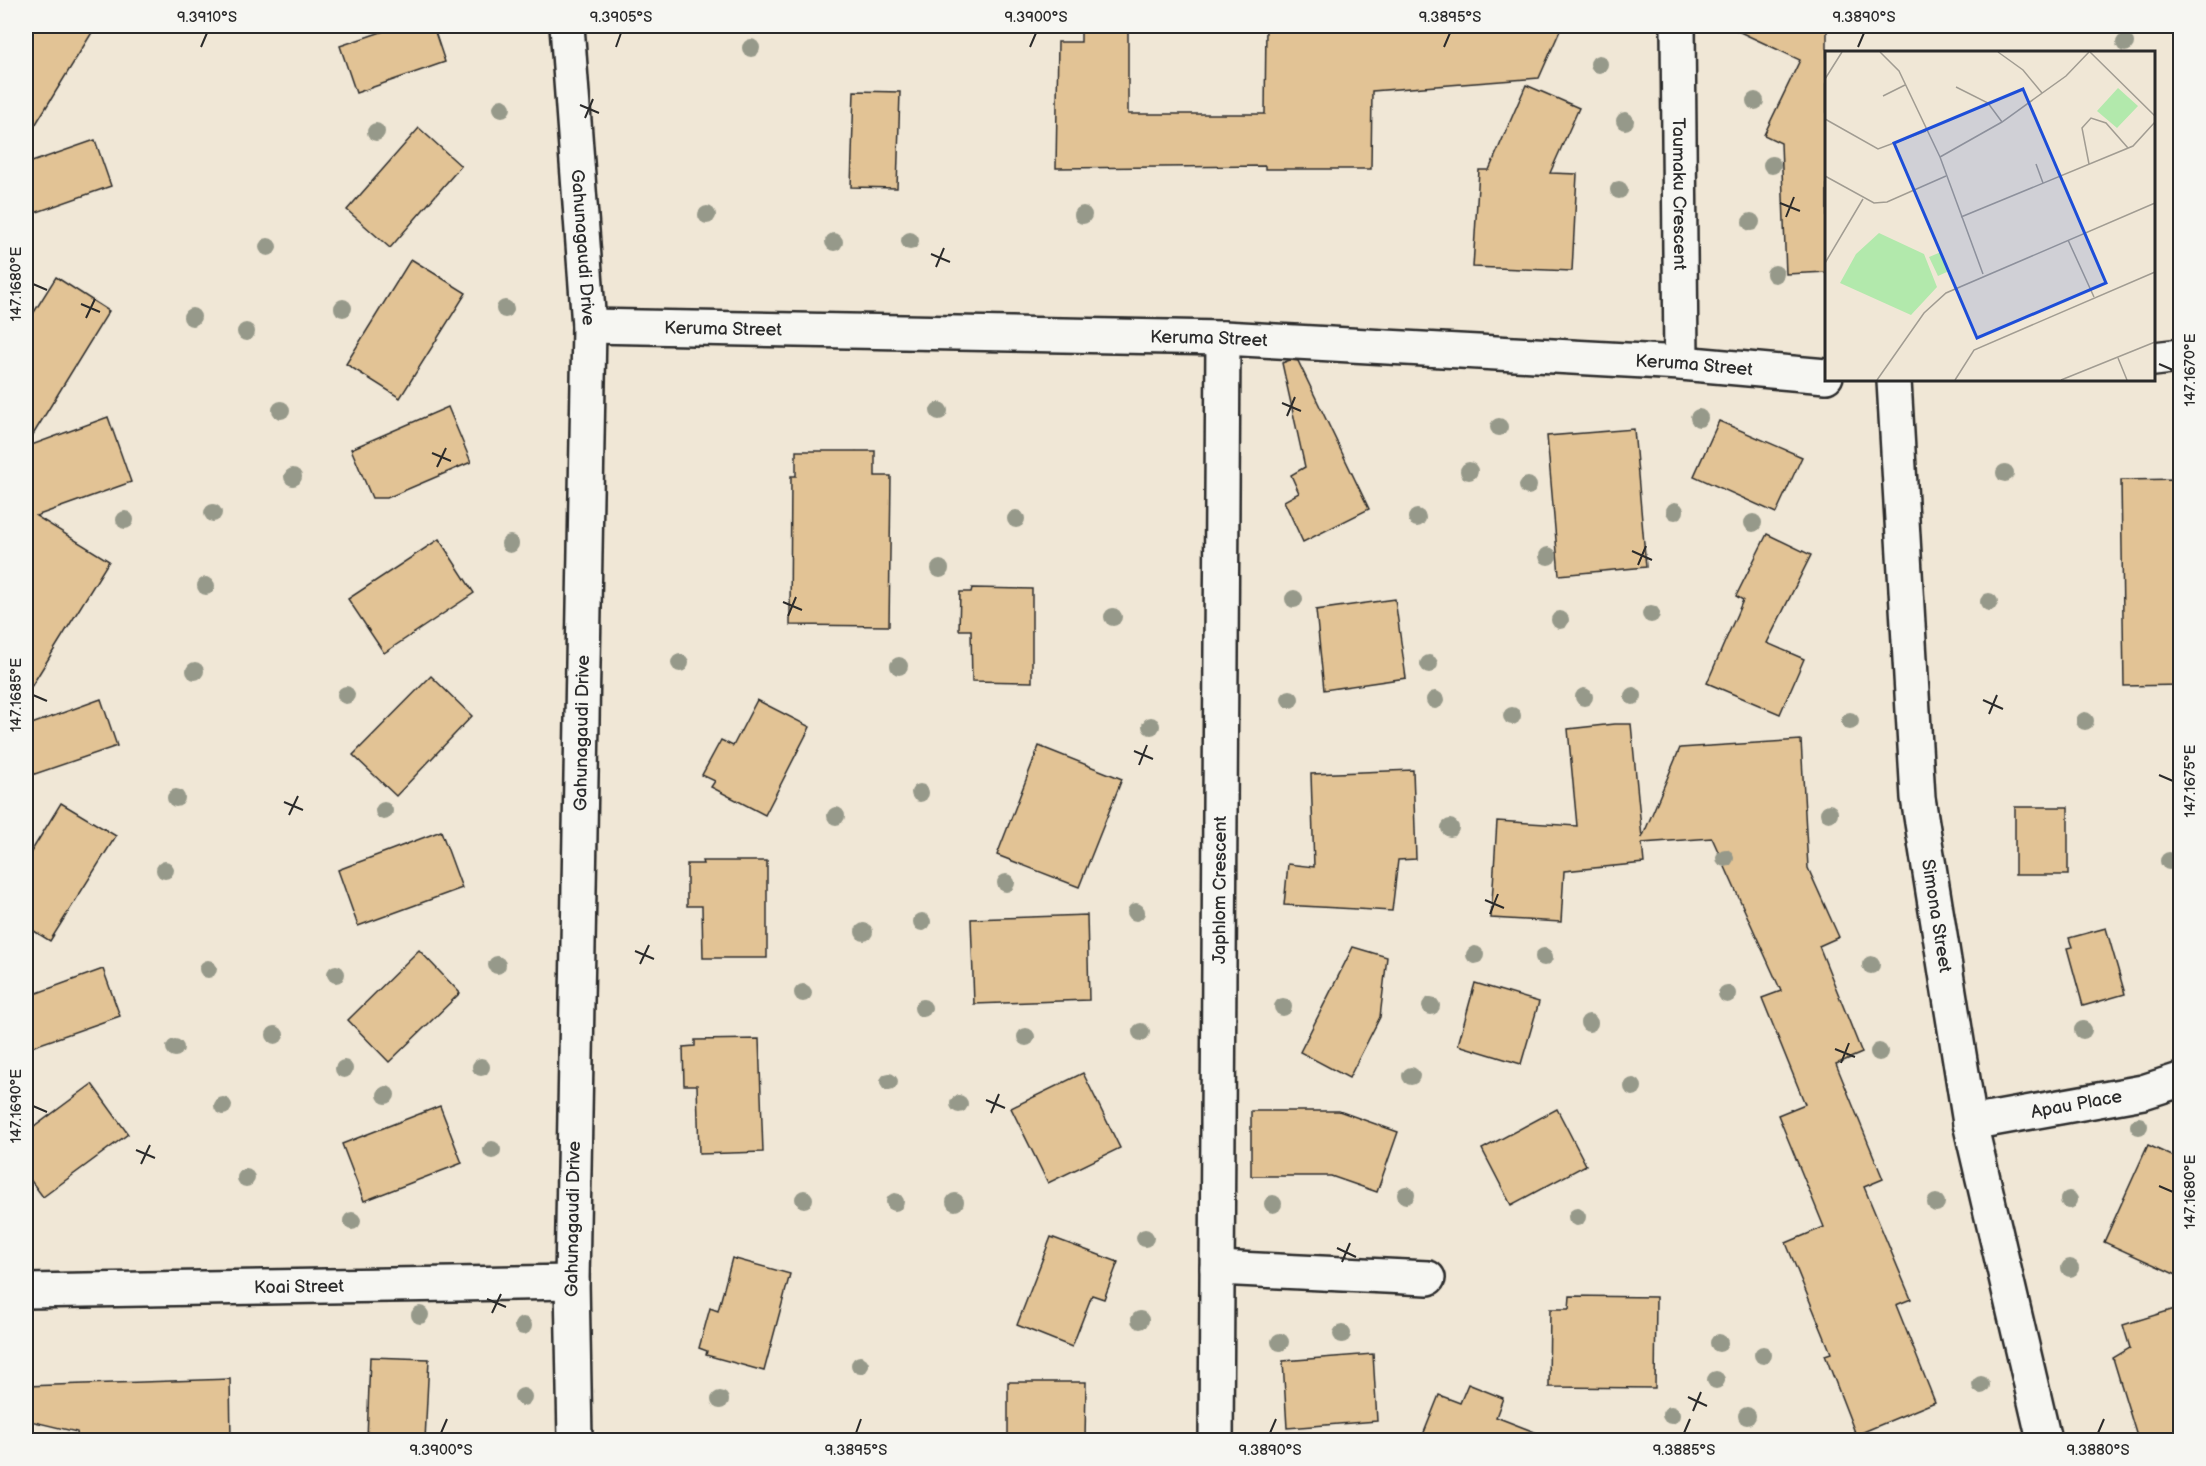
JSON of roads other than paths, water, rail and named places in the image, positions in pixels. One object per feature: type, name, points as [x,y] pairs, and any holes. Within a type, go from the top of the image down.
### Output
[{"type":"street","name":"Gahunagaudi Drive","points":[[567,26],[589,326],[572,1282],[575,1440]]},
{"type":"street","name":"Taumaku Crescent","points":[[1678,26],[1682,363]]},
{"type":"street","name":"Keruma Street","points":[[589,326],[1223,338],[1682,363],[1825,376]]},
{"type":"street","name":"Japhlom Crescent","points":[[1216,1440],[1223,338]]},
{"type":"street","points":[[2155,359],[2181,356]]},
{"type":"street","name":"Simona Street","points":[[1894,381],[1918,798],[1970,1123],[2044,1440]]},
{"type":"street","name":"Apau Place","points":[[1970,1123],[2144,1092],[2181,1080]]},
{"type":"street","points":[[1217,1268],[1428,1278]]},
{"type":"street","name":"Koai Street","points":[[26,1292],[572,1282]]}]
